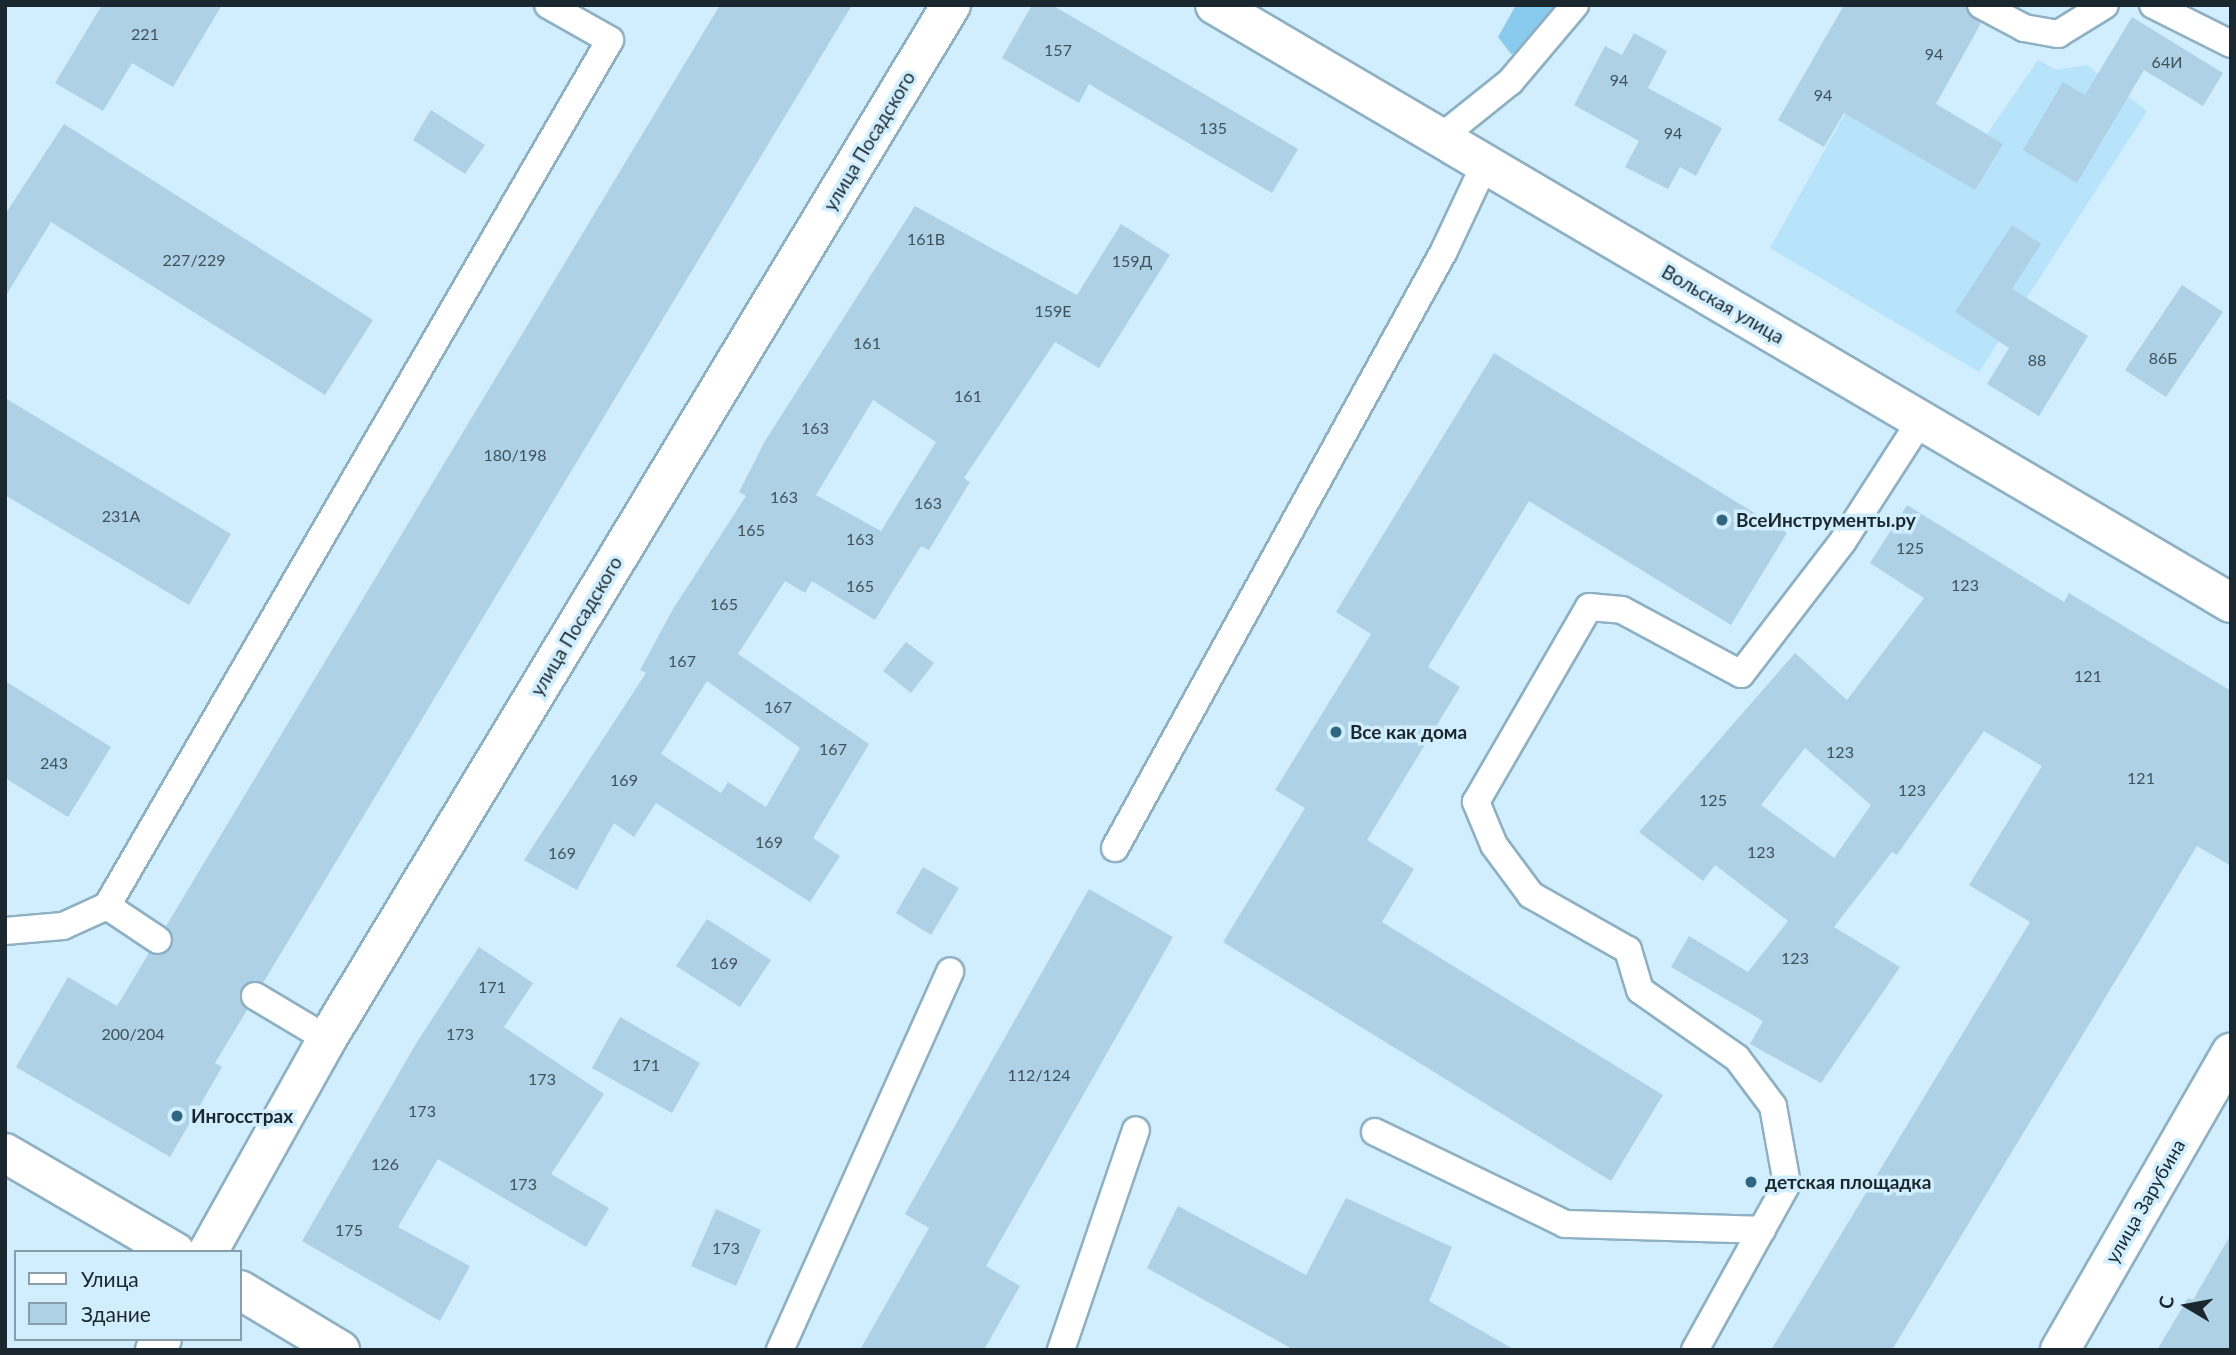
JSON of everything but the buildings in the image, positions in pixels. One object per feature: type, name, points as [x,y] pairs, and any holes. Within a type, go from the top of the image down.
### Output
[{"type":"street","name":"улица Посадского","points":[[209,1250],[327,1039],[951,5]]},
{"type":"street","name":"Вольская улица","points":[[1215,5],[2231,603]]},
{"type":"street","name":"улица Зарубина","points":[[2060,1350],[2231,1053]]},
{"type":"street","points":[[5,1153],[172,1250]]},
{"type":"street","points":[[242,1291],[340,1350]]},
{"type":"lane","points":[[5,931],[63,926],[107,906],[610,40],[590,15],[548,5]]},
{"type":"lane","points":[[1440,138],[1510,82],[1575,5]]},
{"type":"lane","points":[[1981,5],[2024,28],[2058,34],[2105,5]]},
{"type":"lane","points":[[2153,5],[2231,44]]},
{"type":"lane","points":[[1115,848],[1444,251],[1485,164]]},
{"type":"lane","points":[[1695,1350],[1787,1184],[1773,1106],[1737,1058],[1640,990],[1629,950],[1531,895],[1494,845],[1476,802],[1589,607],[1622,610],[1741,674],[1843,541],[1921,420]]},
{"type":"lane","points":[[107,906],[158,940]]},
{"type":"lane","points":[[780,1350],[950,971]]},
{"type":"lane","points":[[255,996],[327,1039]]},
{"type":"lane","points":[[1061,1350],[1136,1130]]},
{"type":"lane","points":[[1375,1132],[1565,1224],[1762,1230]]},
{"type":"shaded area","points":[[1516,5],[1589,5],[1562,36],[1511,54],[1498,37]]},
{"type":"shaded area","points":[[2038,60],[2056,70],[2087,65],[2147,111],[1979,372],[1770,248],[1869,71],[1897,81],[1987,134]]},
{"type":"place","name":"ВсеИнструменты.ру","points":[[1722,520]]},
{"type":"place","name":"Все как дома","points":[[1336,732]]},
{"type":"place","name":"Ингосстрах","points":[[177,1116]]},
{"type":"place","name":"детская площадка","points":[[1751,1182]]}]
